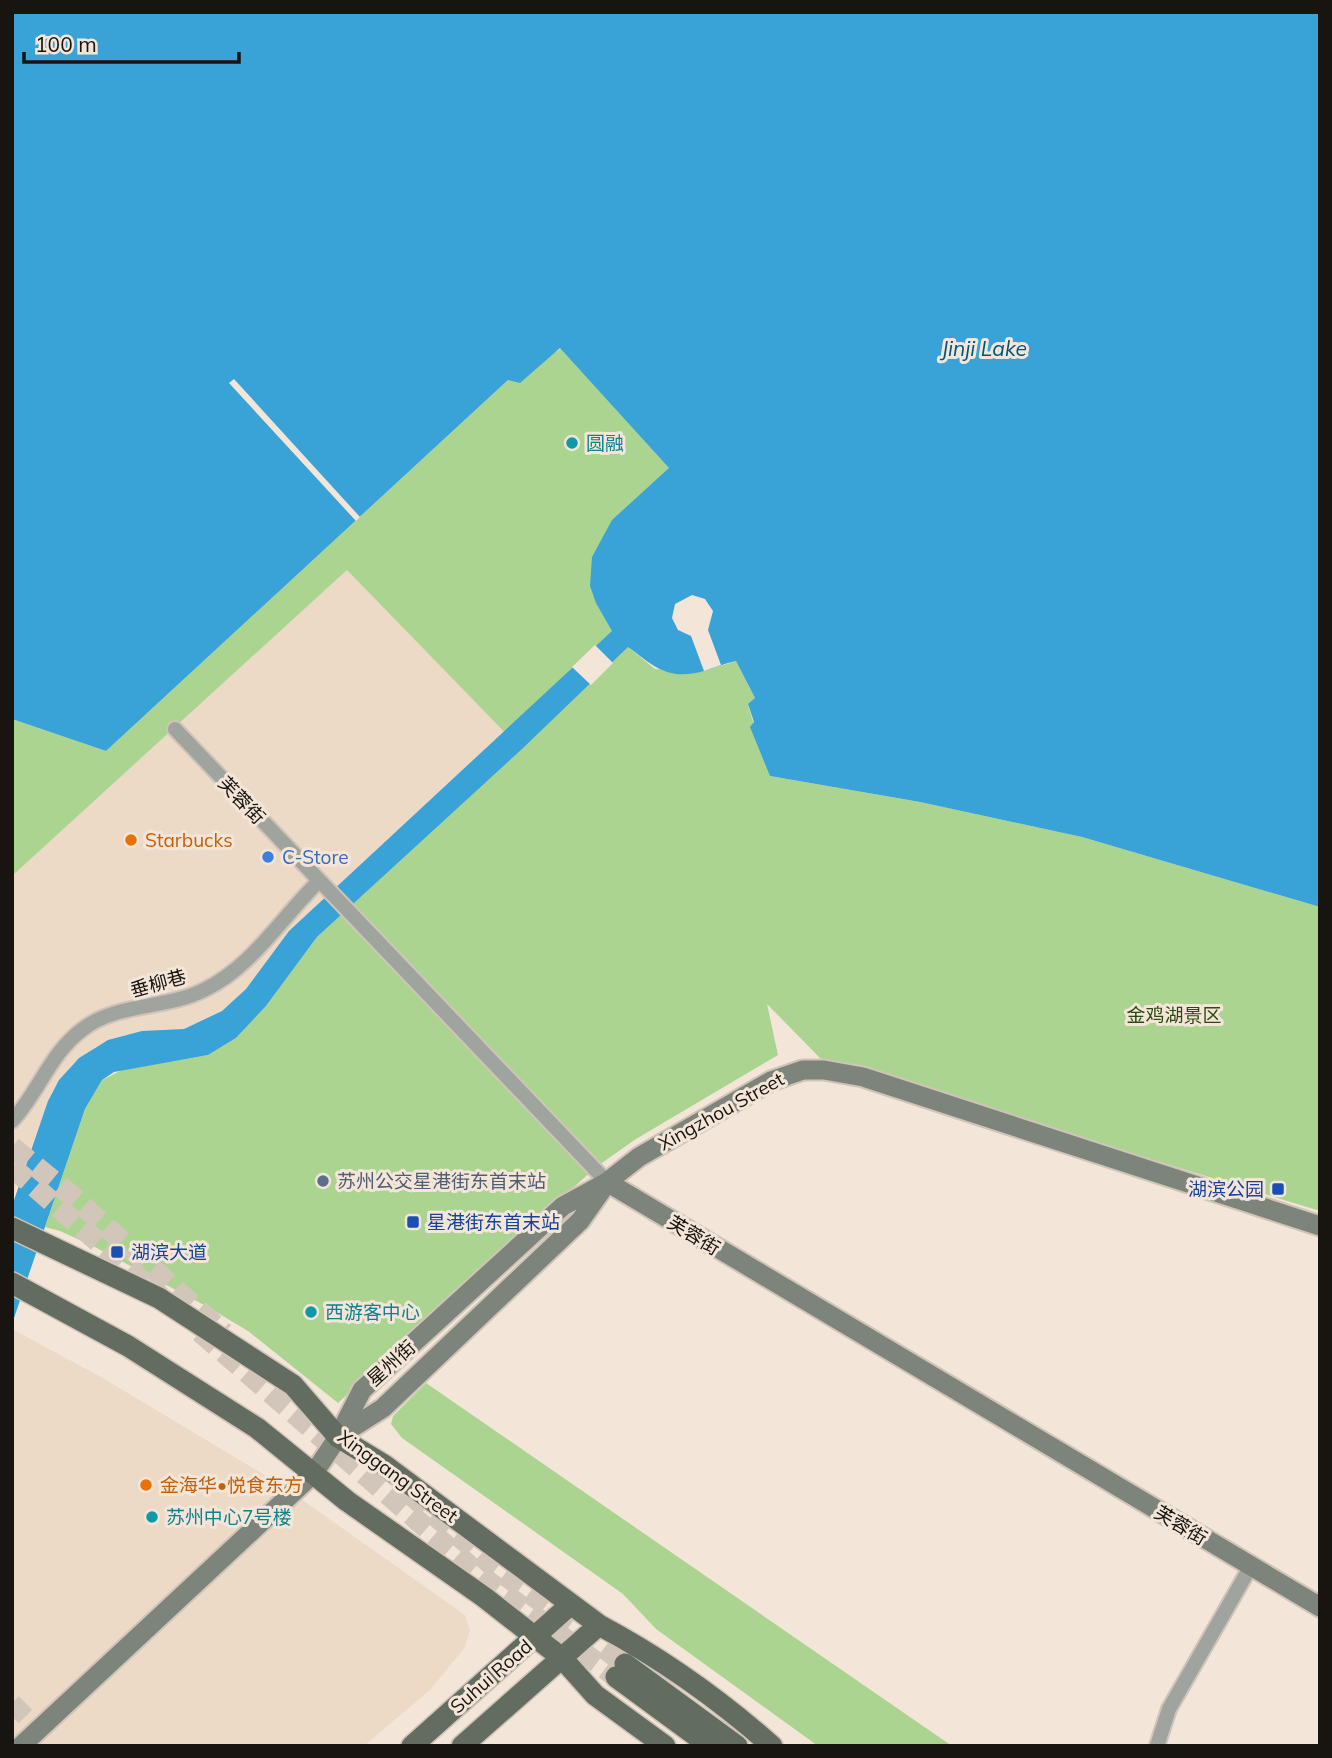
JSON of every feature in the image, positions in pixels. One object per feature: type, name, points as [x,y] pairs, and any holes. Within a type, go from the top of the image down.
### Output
[{"type":"main road","name":"Xinggang Street","points":[[12,1228],[159,1298],[293,1385],[338,1437],[384,1465],[570,1605],[634,1644],[745,1722],[772,1746]]},
{"type":"main road","points":[[12,1283],[57,1310],[128,1346],[231,1410],[347,1501],[484,1597],[562,1658],[595,1695],[665,1746]]},
{"type":"main road","name":"Suhui Road","points":[[412,1746],[570,1605]]},
{"type":"main road","name":"Suhui Road","points":[[462,1746],[599,1625]]},
{"type":"main road","points":[[710,1746],[620,1670],[737,1746]]},
{"type":"street","name":"芙蓉街","points":[[175,729],[607,1182],[1320,1607]]},
{"type":"street","name":"垂柳巷","points":[[12,1122],[54,1057],[82,1029],[104,1016],[171,1002],[206,989],[245,962],[280,920],[322,885]]},
{"type":"street","name":"Xingzhou Street","points":[[338,1437],[383,1408],[580,1221],[607,1182],[639,1157],[771,1081],[803,1070],[824,1070],[863,1077],[1320,1226]]},
{"type":"street","name":"星州街","points":[[21,1746],[314,1473],[338,1437],[362,1390],[563,1206],[607,1182]]},
{"type":"street","points":[[1157,1746],[1169,1709],[1251,1566]]},
{"type":"street","points":[[38,1729],[52,1746]]},
{"type":"shaded area","points":[[348,569],[504,731],[289,931],[246,989],[222,1011],[184,1029],[121,1036],[97,1046],[72,1064],[53,1090],[12,1198],[12,876]]},
{"type":"shaded area","points":[[12,1329],[101,1377],[280,1484],[465,1615],[470,1631],[464,1649],[430,1690],[364,1746],[12,1746]]},
{"type":"green space","name":"金鸡湖景区","points":[[562,348],[669,468],[628,647],[655,669],[704,671],[736,661],[755,698],[748,705],[770,776],[920,802],[1082,837],[1320,907],[1320,1211],[820,1058],[767,1004],[778,1055],[636,1139],[596,1167],[338,1403],[248,1331],[93,1246],[45,1227],[85,1109],[102,1080],[122,1070],[208,1055],[236,1038],[266,1006],[317,937],[521,749],[347,570],[12,876],[12,719],[106,751],[508,380]]},
{"type":"green space","points":[[426,1383],[952,1746],[818,1746],[656,1629],[623,1594],[402,1438],[391,1424],[393,1416]]},
{"type":"water","name":"Jinji Lake","points":[[12,12],[1320,12],[1320,907],[1082,837],[920,802],[770,776],[750,727],[754,722],[748,704],[755,698],[736,661],[692,674],[671,673],[654,666],[628,647],[522,749],[317,937],[266,1006],[236,1038],[208,1055],[114,1072],[102,1080],[85,1109],[12,1324],[12,1206],[48,1101],[59,1080],[79,1058],[108,1040],[142,1031],[184,1029],[222,1011],[246,989],[289,931],[612,631],[590,586],[592,557],[612,520],[669,468],[560,348],[520,383],[508,380],[106,751],[12,719]]},
{"type":"pier","points":[[234,379],[360,517],[356,521],[229,383]]},
{"type":"pier","points":[[692,595],[705,599],[713,611],[708,630],[721,665],[704,671],[691,636],[678,630],[672,618],[675,604]]},
{"type":"pier","points":[[595,645],[613,663],[591,685],[572,667]]},
{"type":"tunnel","points":[[12,1147],[72,1196],[224,1333]]},
{"type":"tunnel","points":[[12,1167],[161,1297]]},
{"type":"tunnel","points":[[200,1332],[485,1579],[616,1677]]},
{"type":"tunnel","points":[[410,1494],[494,1567],[625,1664]]},
{"type":"tunnel","points":[[12,1703],[36,1727]]},
{"type":"place","name":"圆融","points":[[572,443]]},
{"type":"place","name":"Starbucks","points":[[131,840]]},
{"type":"place","name":"C-Store","points":[[268,857]]},
{"type":"place","name":"苏州公交星港街东首末站","points":[[323,1181]]},
{"type":"place","name":"湖滨公园","points":[[1278,1189]]},
{"type":"place","name":"星港街东首末站","points":[[413,1222]]},
{"type":"place","name":"湖滨大道","points":[[117,1252]]},
{"type":"place","name":"西游客中心","points":[[311,1312]]},
{"type":"place","name":"金海华•悦食东方","points":[[146,1485]]},
{"type":"place","name":"苏州中心7号楼","points":[[152,1517]]}]
